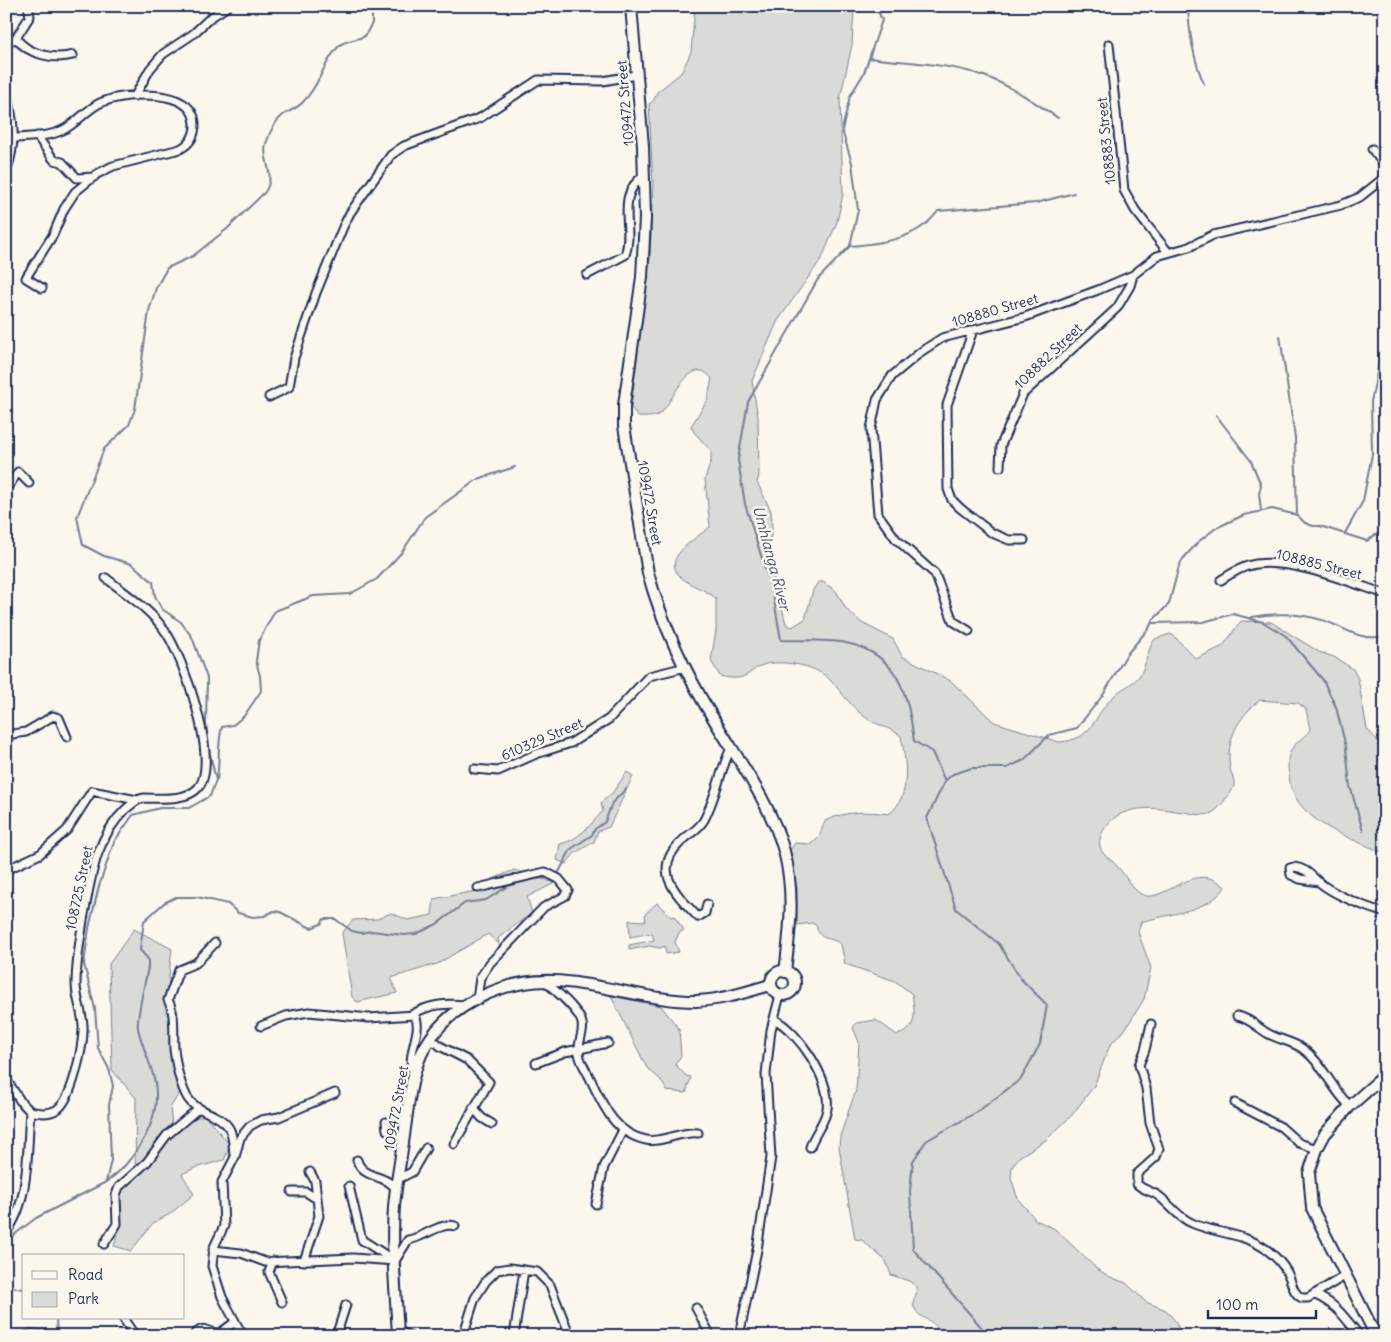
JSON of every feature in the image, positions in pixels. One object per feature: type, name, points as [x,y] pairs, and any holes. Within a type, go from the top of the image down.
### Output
[{"type":"street","points":[[6,44],[16,38],[30,16],[28,6]]},
{"type":"street","points":[[135,96],[150,69],[164,54],[228,6]]},
{"type":"street","name":"109472 Street","points":[[631,6],[644,176],[642,278],[624,405],[624,426],[648,573],[661,613],[686,667],[770,817],[784,851],[792,918],[785,972]]},
{"type":"street","points":[[16,38],[28,49],[59,59],[73,55]]},
{"type":"street","name":"108883 Street","points":[[1108,44],[1124,190],[1135,210],[1168,252]]},
{"type":"street","points":[[269,397],[289,387],[294,358],[316,293],[343,227],[350,213],[391,155],[404,146],[480,118],[538,80],[603,81],[636,75]]},
{"type":"street","points":[[6,94],[11,109],[14,138],[6,172]]},
{"type":"street","points":[[14,138],[38,136],[64,130],[102,102],[135,96],[156,96],[186,104],[194,117],[193,136],[187,145],[180,149],[113,166],[94,177],[70,197],[53,235],[27,273],[26,278],[42,288]]},
{"type":"street","points":[[38,136],[54,160],[62,162],[76,178],[94,177]]},
{"type":"street","points":[[1372,149],[1385,166]]},
{"type":"street","points":[[587,275],[625,255],[629,195],[633,183],[644,176]]},
{"type":"street","name":"108880 Street","points":[[969,631],[953,621],[935,574],[896,539],[878,514],[871,430],[877,400],[892,376],[902,366],[942,338],[1025,317],[1133,275],[1148,262],[1168,252],[1189,247],[1226,230],[1341,205],[1360,197],[1385,177]]},
{"type":"street","name":"108882 Street","points":[[1000,467],[1001,445],[1023,394],[1117,308],[1130,286],[1133,275]]},
{"type":"street","points":[[973,330],[947,405],[948,489],[952,500],[960,508],[992,532],[1009,540],[1024,540]]},
{"type":"street","points":[[6,482],[10,484],[18,472],[29,483]]},
{"type":"street","name":"108885 Street","points":[[1221,580],[1244,567],[1268,564],[1319,573],[1385,594]]},
{"type":"street","points":[[6,870],[40,854],[67,830],[92,791],[137,800],[168,798],[195,791],[201,784],[205,773],[205,752],[187,676],[175,646],[154,617],[106,578]]},
{"type":"street","name":"610329 Street","points":[[474,768],[498,771],[536,754],[571,743],[609,719],[649,676],[686,667]]},
{"type":"street","points":[[6,735],[26,732],[54,716],[59,718],[67,737]]},
{"type":"street","points":[[707,904],[705,913],[698,918],[673,889],[668,875],[667,863],[672,851],[683,839],[695,832],[703,821],[731,748]]},
{"type":"street","name":"108725 Street","points":[[30,1112],[47,1112],[56,1110],[61,1106],[77,1066],[83,1025],[76,995],[76,975],[89,889],[105,833],[121,814],[137,800]]},
{"type":"street","points":[[477,999],[480,978],[490,963],[544,907],[565,896],[568,890],[559,879],[545,872],[478,888]]},
{"type":"street","points":[[1319,882],[1362,905],[1385,913]]},
{"type":"street","points":[[215,943],[196,963],[179,970],[168,1000],[172,1007],[174,1049],[179,1078],[187,1097],[199,1108],[216,1115],[228,1127],[235,1157]]},
{"type":"street","points":[[785,972],[793,977],[794,987],[790,993],[780,995],[774,992],[770,985],[775,974],[785,972]]},
{"type":"street","points":[[544,981],[573,1008],[582,1022],[578,1049],[581,1061],[605,1109],[623,1130],[637,1138],[650,1140],[680,1133],[698,1133]]},
{"type":"street","name":"109472 Street","points":[[398,1333],[395,1261],[396,1190],[403,1142],[414,1075],[429,1041],[449,1017],[477,999],[494,992],[544,981],[604,987],[698,1001],[725,997],[770,985]]},
{"type":"street","points":[[741,1335],[757,1250],[770,1156],[766,1074],[774,1018],[780,995]]},
{"type":"street","points":[[261,1026],[286,1016],[309,1012],[369,1018],[411,1015],[429,1005],[447,1003],[467,1005]]},
{"type":"street","points":[[411,1015],[415,1016],[417,1022],[410,1063],[414,1075]]},
{"type":"street","points":[[1237,1016],[1246,1017],[1257,1027],[1272,1036],[1302,1048],[1326,1072],[1336,1092],[1350,1106]]},
{"type":"street","points":[[774,1018],[790,1029],[798,1038],[826,1088],[828,1099],[824,1121],[814,1134],[810,1148]]},
{"type":"street","points":[[1151,1024],[1145,1050],[1139,1065],[1146,1088],[1150,1123],[1159,1149],[1156,1157],[1137,1174],[1138,1184],[1143,1189],[1160,1197],[1174,1212],[1193,1224],[1217,1231],[1237,1234],[1256,1242],[1283,1266],[1297,1294],[1305,1298],[1346,1275]]},
{"type":"street","points":[[429,1041],[438,1043],[440,1046],[467,1060],[489,1082],[454,1144]]},
{"type":"street","points":[[536,1063],[578,1049],[608,1043]]},
{"type":"street","points":[[1314,1294],[1333,1304],[1343,1312],[1362,1336],[1375,1334],[1312,1208],[1309,1173],[1317,1149],[1325,1134],[1350,1106],[1385,1076]]},
{"type":"street","points":[[6,1080],[30,1112],[22,1193],[15,1220],[6,1232]]},
{"type":"street","points":[[243,1336],[215,1281],[213,1250],[224,1226],[222,1182],[235,1157],[240,1138],[250,1126],[261,1120],[278,1117],[335,1093]]},
{"type":"street","points":[[1235,1103],[1281,1127],[1299,1143],[1317,1149]]},
{"type":"street","points":[[104,1244],[117,1224],[116,1195],[119,1187],[147,1162],[168,1134],[199,1108]]},
{"type":"street","points":[[473,1108],[482,1118],[492,1124]]},
{"type":"street","points":[[386,1122],[387,1130],[403,1142]]},
{"type":"street","points":[[596,1204],[604,1167],[623,1130]]},
{"type":"street","points":[[398,1179],[412,1172],[426,1148]]},
{"type":"street","points":[[357,1160],[359,1167],[364,1173],[391,1182],[396,1190]]},
{"type":"street","points":[[304,1261],[319,1216],[315,1181],[310,1172]]},
{"type":"street","points":[[349,1186],[362,1240],[395,1261]]},
{"type":"street","points":[[292,1192],[306,1192],[317,1199]]},
{"type":"street","points":[[395,1261],[408,1240],[422,1238],[436,1229],[455,1226]]},
{"type":"street","points":[[213,1250],[244,1254],[258,1261],[353,1258],[395,1261]]},
{"type":"street","points":[[274,1261],[269,1272],[282,1302]]},
{"type":"street","points":[[463,1336],[475,1298],[492,1274],[502,1268],[540,1274],[550,1285],[570,1336]]},
{"type":"street","points":[[514,1336],[524,1270]]},
{"type":"street","points":[[336,1336],[346,1305]]},
{"type":"street","points":[[696,1308],[711,1336]]},
{"type":"street","points":[[124,1320],[135,1336]]},
{"type":"street","points":[[193,1336],[199,1329],[203,1328],[220,1333],[235,1322]]},
{"type":"street","points":[[398,1333],[410,1336]]},
{"type":"green space","points":[[695,6],[854,6],[852,45],[840,99],[843,194],[837,222],[822,258],[777,322],[752,381],[758,417],[759,476],[757,482],[771,511],[772,528],[767,560],[777,587],[786,624],[792,627],[805,619],[813,590],[818,582],[823,582],[836,591],[846,609],[862,623],[893,639],[902,656],[951,681],[994,722],[1059,742],[1071,740],[1086,732],[1113,697],[1140,675],[1150,647],[1155,639],[1170,634],[1196,659],[1223,646],[1241,621],[1271,622],[1319,652],[1334,657],[1353,669],[1358,679],[1367,729],[1385,749],[1385,840],[1381,852],[1323,824],[1310,815],[1300,804],[1292,791],[1288,761],[1292,749],[1310,730],[1306,709],[1298,703],[1260,700],[1252,706],[1235,729],[1229,758],[1234,786],[1215,811],[1201,815],[1149,808],[1127,811],[1110,822],[1101,836],[1100,845],[1104,854],[1138,892],[1147,896],[1156,895],[1189,880],[1201,877],[1213,879],[1225,887],[1218,895],[1199,907],[1141,922],[1138,932],[1151,968],[1144,999],[1126,1028],[1110,1045],[1094,1086],[1072,1115],[1046,1140],[1019,1157],[1012,1167],[1011,1178],[1018,1199],[1036,1220],[1055,1229],[1097,1269],[1110,1277],[1126,1283],[1146,1302],[1166,1310],[1176,1322],[1182,1336],[948,1336],[940,1333],[934,1324],[920,1316],[915,1309],[913,1303],[917,1287],[909,1281],[891,1275],[886,1261],[862,1240],[855,1239],[839,1147],[840,1136],[856,1090],[859,1042],[853,1028],[856,1023],[876,1020],[897,1035],[904,1033],[912,1025],[914,1019],[912,994],[895,981],[845,964],[841,944],[822,937],[816,925],[812,923],[797,925],[797,888],[790,850],[795,843],[811,844],[819,836],[825,821],[840,815],[856,813],[873,812],[889,814],[896,807],[901,798],[906,778],[901,736],[862,715],[825,675],[811,668],[796,664],[773,663],[765,664],[738,678],[720,676],[711,661],[716,630],[716,599],[709,593],[686,581],[677,573],[674,566],[680,551],[710,527],[705,479],[711,461],[711,451],[691,426],[707,401],[712,379],[705,372],[697,371],[690,375],[683,381],[666,407],[656,416],[638,417],[631,407],[650,259],[653,183],[649,104],[654,100],[657,92],[681,73],[691,52]]},
{"type":"green space","points":[[627,772],[633,776],[609,827],[598,831],[594,842],[575,853],[566,864],[557,860],[560,844],[579,835],[593,822],[603,811],[601,803],[613,792]]},
{"type":"green space","points":[[514,870],[555,883],[527,897],[532,913],[498,938],[499,944],[488,934],[437,964],[391,978],[397,993],[357,1002],[352,997],[342,933],[353,920],[377,919],[391,913],[408,920],[432,915],[434,899],[476,891],[486,882]]},
{"type":"green space","points":[[657,903],[671,917],[674,916],[684,930],[679,933],[675,942],[679,952],[666,954],[665,946],[660,948],[649,946],[629,950],[629,945],[654,940],[652,933],[630,937],[629,920],[646,921],[645,914]]},
{"type":"green space","points":[[134,929],[172,949],[168,1003],[170,1039],[180,1092],[170,1108],[172,1125],[205,1115],[230,1145],[224,1160],[195,1168],[182,1174],[194,1194],[170,1214],[153,1223],[131,1251],[114,1246],[120,1227],[119,1189],[135,1174],[136,1098],[112,1070],[109,964]]},
{"type":"green space","points":[[611,996],[661,1006],[679,1029],[681,1056],[675,1064],[686,1076],[691,1077],[686,1093],[667,1091],[660,1079],[647,1068]]},
{"type":"waterway","points":[[6,1241],[36,1218],[106,1182],[111,1160],[109,1105],[113,1086],[109,1069],[98,1048],[95,1009],[84,964],[89,928],[99,886],[114,842],[133,815],[160,808],[189,808],[210,796],[216,780],[206,724],[207,678],[192,637],[181,622],[162,609],[155,596],[153,582],[132,564],[104,556],[83,545],[77,517],[104,449],[129,425],[135,409],[149,311],[156,288],[167,268],[193,256],[227,229],[265,192],[270,179],[265,150],[272,128],[283,115],[300,105],[308,96],[329,58],[340,45],[365,36],[372,23],[372,6]]},
{"type":"waterway","name":"Umhlanga River","points":[[876,6],[882,20],[864,73],[850,96],[842,130],[852,163],[858,210],[850,246],[818,279],[748,402],[738,460],[745,504],[773,594],[781,640],[846,643],[864,648],[878,656],[889,666],[904,692],[914,741],[932,752],[945,781],[927,818],[956,909],[999,944],[1021,979],[1047,1005],[1040,1044],[1021,1079],[977,1112],[926,1141],[913,1161],[910,1191],[913,1249],[989,1336]]},
{"type":"waterway","points":[[1188,6],[1192,46],[1204,84]]},
{"type":"waterway","points":[[869,58],[956,68],[984,76],[1013,89],[1058,118]]},
{"type":"waterway","points":[[851,246],[888,241],[910,234],[921,228],[938,211],[1036,203],[1074,193]]},
{"type":"waterway","points":[[1280,336],[1295,438],[1297,515]]},
{"type":"waterway","points":[[1345,533],[1363,501],[1372,454],[1371,402],[1381,353]]},
{"type":"waterway","points":[[1216,415],[1251,461],[1261,485],[1259,494],[1261,510]]},
{"type":"waterway","points":[[217,779],[222,727],[233,725],[244,716],[261,691],[256,661],[259,640],[275,611],[313,596],[350,594],[377,579],[402,552],[425,517],[478,479],[515,467]]},
{"type":"waterway","points":[[946,780],[953,774],[972,768],[1007,768],[1024,760],[1049,735],[1077,728],[1103,695],[1127,654],[1149,628],[1153,620],[1169,604],[1179,566],[1183,559],[1198,542],[1216,528],[1244,515],[1272,509],[1297,515],[1305,523],[1313,526],[1320,526],[1367,541],[1385,528]]},
{"type":"waterway","points":[[1152,623],[1203,622],[1233,614],[1263,622],[1286,636],[1323,680],[1336,707],[1346,747],[1350,786],[1363,831]]},
{"type":"waterway","points":[[1252,617],[1278,614],[1305,616],[1322,620],[1352,633],[1367,637],[1385,636]]},
{"type":"waterway","points":[[559,872],[571,849],[592,835],[595,829],[605,822],[612,803],[626,789]]},
{"type":"waterway","points":[[518,882],[550,877]]},
{"type":"waterway","points":[[106,1182],[134,1155],[147,1132],[155,1107],[154,1077],[138,1028],[148,967],[148,959],[140,950],[144,921],[164,903],[176,897],[197,897],[228,904],[238,913],[253,917],[264,916],[274,911],[280,912],[311,928],[321,924],[324,919],[335,919],[352,931],[404,935],[416,934],[437,924],[465,903],[486,900],[513,883]]},
{"type":"waterway","points":[[6,1284],[22,1289]]},
{"type":"waterway","points":[[56,1320],[57,1336]]},
{"type":"waterway","points":[[14,1336],[31,1329],[57,1332]]}]
